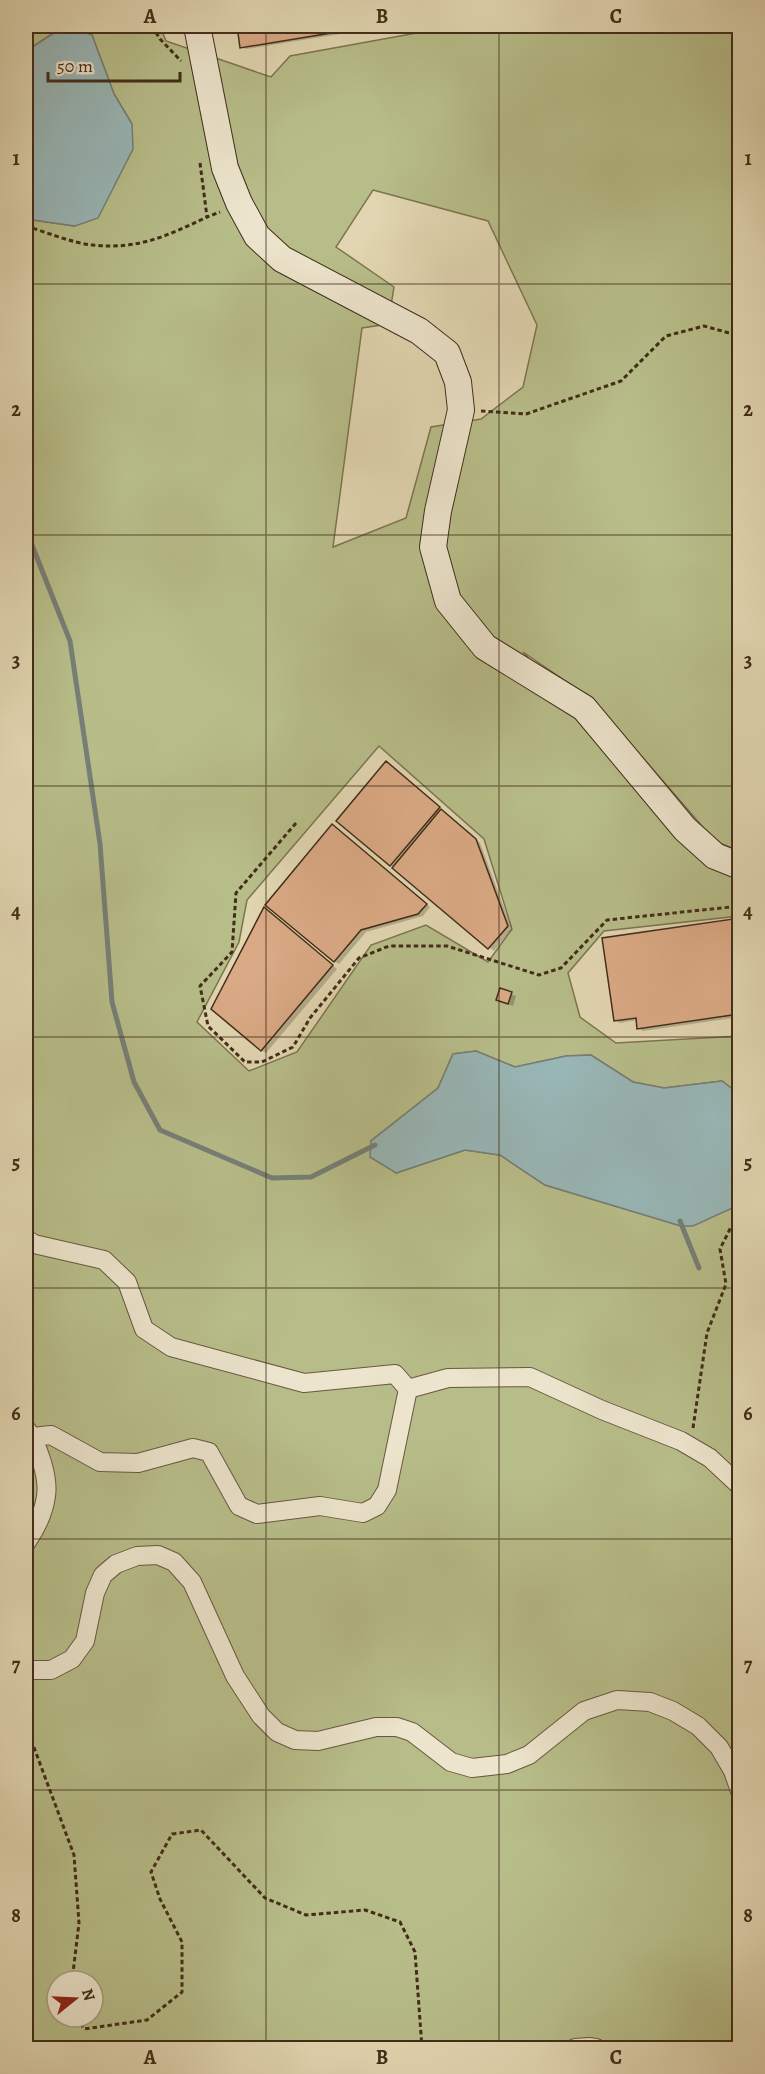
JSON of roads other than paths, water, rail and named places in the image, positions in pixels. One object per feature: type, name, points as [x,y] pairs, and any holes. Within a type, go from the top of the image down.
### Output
[{"type":"street","points":[[197,26],[225,168],[239,203],[257,236],[282,260],[419,331],[447,353],[458,382],[461,410],[438,512],[434,548],[448,601],[485,647],[584,708],[685,829],[715,856],[740,866]]},
{"type":"street","points":[[26,1239],[34,1244],[104,1260],[127,1282],[144,1329],[171,1347],[304,1383],[395,1374],[408,1389]]},
{"type":"street","points":[[408,1389],[448,1378],[530,1377],[602,1410],[681,1441],[710,1458],[740,1486]]},
{"type":"street","points":[[26,1543],[35,1530],[46,1496],[42,1462],[29,1433],[51,1435],[100,1462],[138,1463],[193,1448],[209,1452],[238,1506],[257,1514],[320,1506],[363,1513],[377,1506],[387,1490],[408,1389]]},
{"type":"street","points":[[26,1670],[51,1670],[72,1659],[85,1641],[95,1593],[103,1575],[116,1564],[137,1556],[158,1555],[174,1562],[192,1582],[236,1676],[261,1716],[276,1732],[295,1740],[318,1741],[376,1727],[397,1727],[412,1732],[451,1762],[472,1768],[507,1764],[529,1755],[584,1711],[617,1700],[650,1702],[674,1711],[698,1726],[719,1747],[733,1771],[740,1791]]},
{"type":"street","points":[[575,2049],[589,2047],[596,2049]]},
{"type":"water","points":[[65,26],[92,35],[114,94],[132,124],[133,149],[98,218],[75,226],[26,219],[26,51]]},
{"type":"water","points":[[476,1051],[515,1067],[566,1056],[591,1055],[633,1082],[664,1088],[722,1081],[739,1094],[739,1205],[693,1226],[681,1226],[545,1185],[500,1155],[465,1150],[396,1173],[370,1157],[371,1141],[438,1088],[453,1054]]},
{"type":"waterway","points":[[26,530],[70,641],[100,844],[112,1002],[134,1082],[160,1130],[272,1178],[311,1177],[375,1145]]},
{"type":"waterway","points":[[680,1221],[699,1268]]}]
